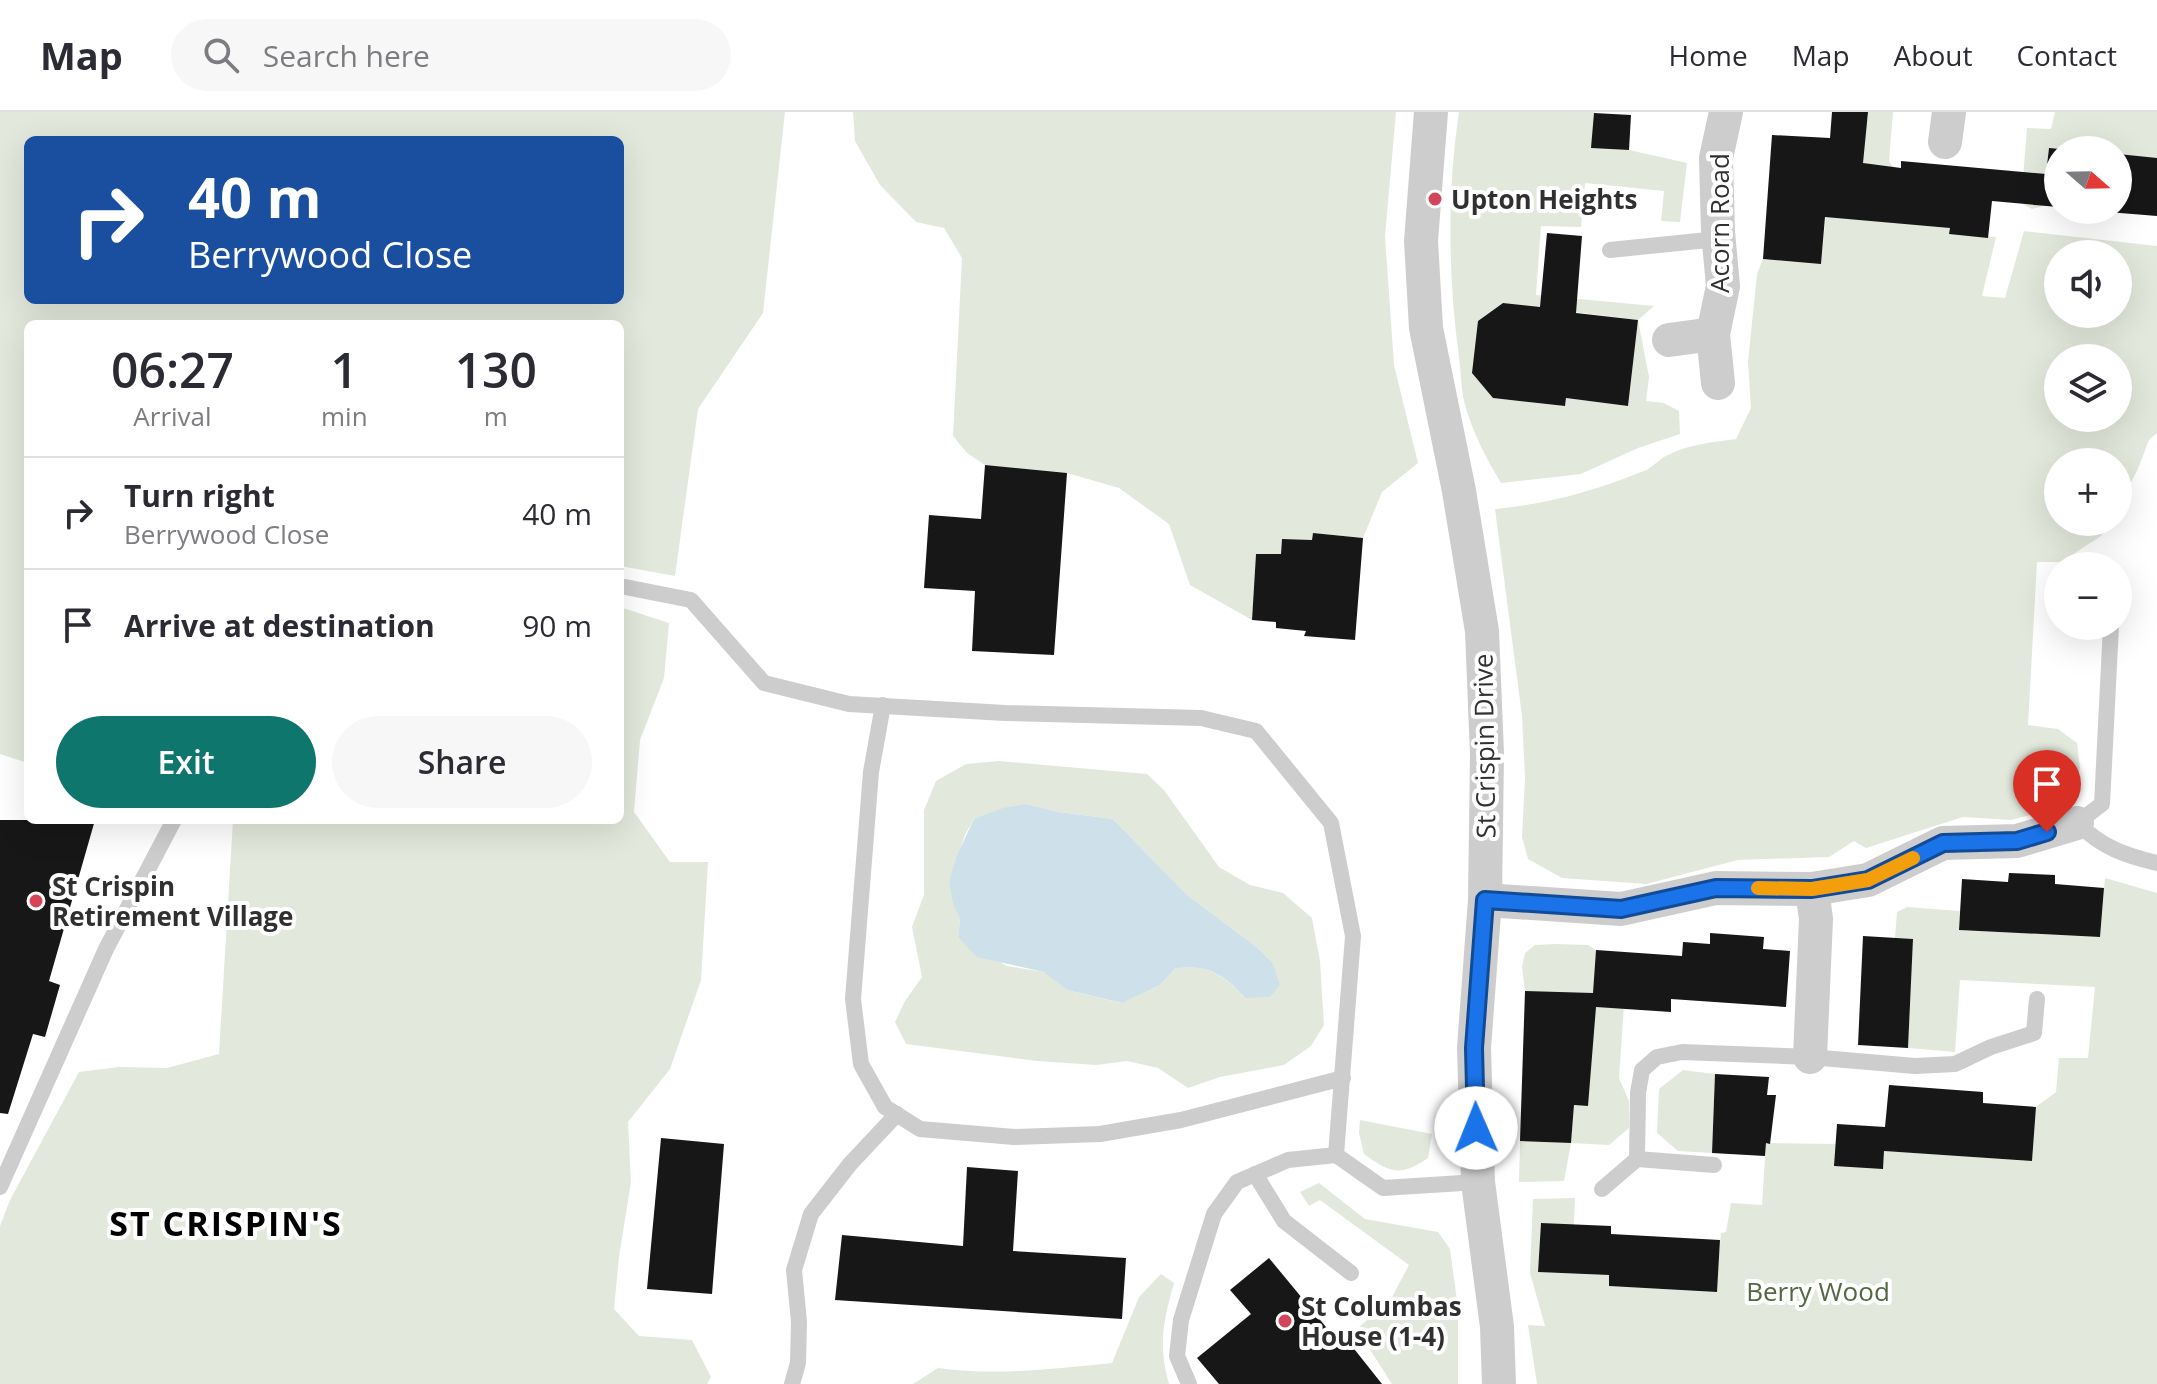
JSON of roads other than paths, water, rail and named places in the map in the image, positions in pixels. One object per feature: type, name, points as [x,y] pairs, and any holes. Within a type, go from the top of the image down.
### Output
[{"type":"street","name":"St Crispin Drive","points":[[1431,112],[1421,241],[1426,328],[1459,491],[1482,631],[1487,754],[1485,900],[1474,1048],[1478,1182],[1497,1327],[1499,1384]]},
{"type":"street","name":"Acorn Road","points":[[1718,383],[1713,334],[1723,286],[1718,239],[1716,158],[1726,112]]},
{"type":"street","points":[[1669,340],[1713,334]]},
{"type":"street","points":[[1485,900],[1621,909],[1716,888],[1812,889],[1868,880],[1943,843],[2017,841],[2077,823]]},
{"type":"street","points":[[1810,1057],[1816,919],[1812,889]]},
{"type":"lane","points":[[1610,250],[1718,239]]},
{"type":"lane","points":[[624,587],[691,600],[764,683],[849,704],[1005,713],[1201,718],[1256,731],[1331,823],[1353,936],[1336,1155]]},
{"type":"lane","points":[[2110,640],[2102,804],[2077,823],[2096,840],[2128,856],[2157,863]]},
{"type":"lane","points":[[883,705],[871,772],[853,999],[861,1064],[885,1107],[920,1129],[1014,1137],[1100,1134],[1181,1120],[1343,1078]]},
{"type":"lane","points":[[0,1187],[106,949],[172,824]]},
{"type":"lane","points":[[1637,1159],[1638,1093],[1642,1070],[1657,1057],[1682,1052],[1810,1057],[1915,1066],[1955,1064],[1991,1047],[2034,1033],[2037,999]]},
{"type":"lane","points":[[792,1384],[798,1363],[799,1322],[794,1270],[811,1214],[850,1164],[897,1114]]},
{"type":"lane","points":[[1189,1384],[1177,1356],[1181,1320],[1214,1214],[1237,1182],[1288,1160],[1336,1155],[1383,1188],[1478,1182]]},
{"type":"lane","points":[[1602,1189],[1637,1159],[1714,1165]]},
{"type":"lane","points":[[1255,1174],[1284,1221],[1351,1273]]},
{"type":"place","name":"Upton Heights","points":[[1435,199]]},
{"type":"place","name":"St Crispin Retirement Village","points":[[36,901]]},
{"type":"place","name":"St Columbas House (1-4)","points":[[1285,1321]]},
{"type":"district","name":"ST CRISPIN'S","points":[[226,1223]]},
{"type":"park label","name":"Berry Wood","points":[[1818,1291]]}]
